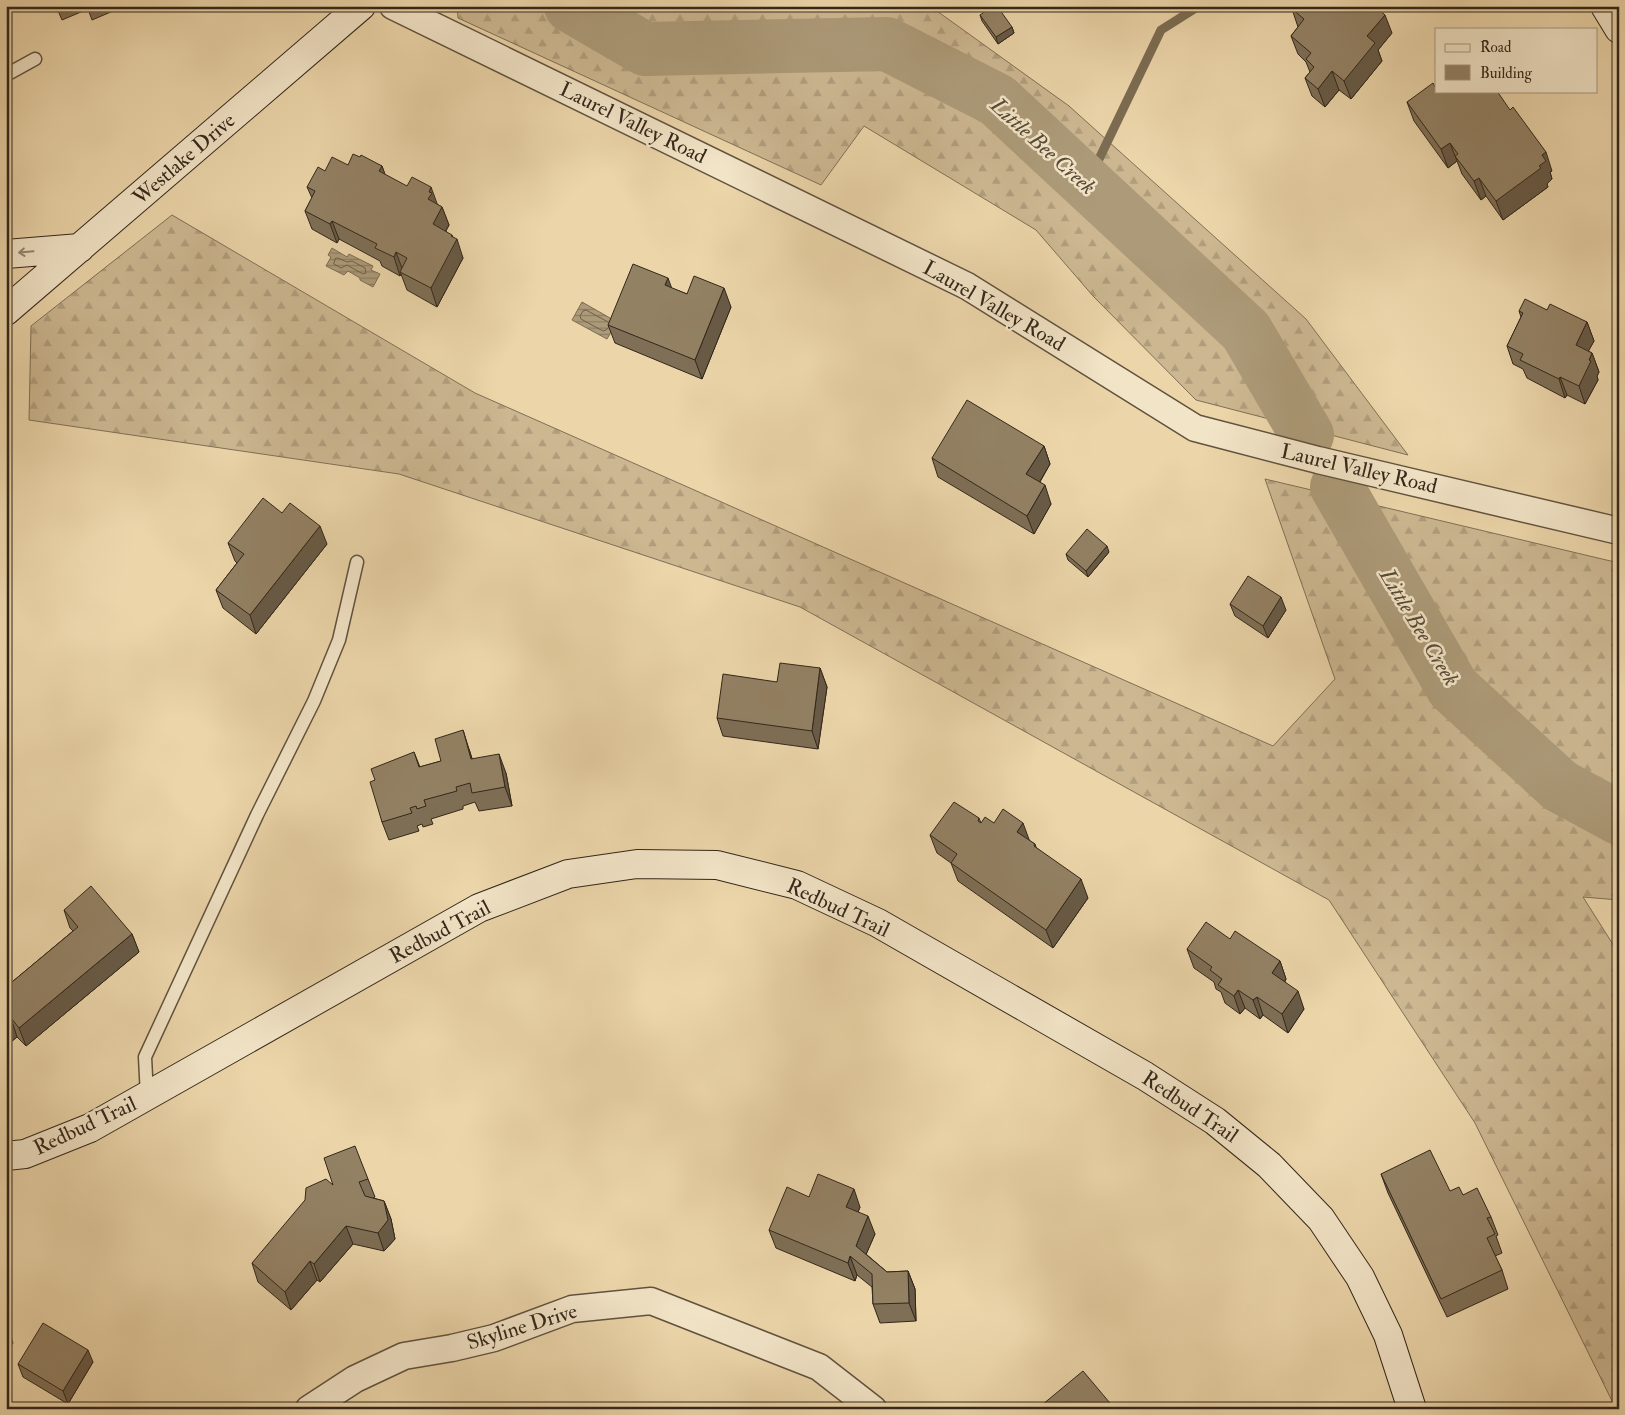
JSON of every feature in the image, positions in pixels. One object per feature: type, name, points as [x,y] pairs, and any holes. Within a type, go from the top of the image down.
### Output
[{"type":"street","name":"Westlake Drive","points":[[6,311],[361,6]]},
{"type":"street","name":"Laurel Valley Road","points":[[393,6],[967,286],[1195,428],[1318,460],[1619,531]]},
{"type":"street","points":[[1605,6],[1619,29]]},
{"type":"street","points":[[6,254],[80,248]]},
{"type":"street","name":"Redbud Trail","points":[[6,1156],[25,1154],[90,1128],[479,908],[568,874],[636,864],[717,865],[797,885],[878,923],[1145,1076],[1215,1121],[1269,1165],[1321,1220],[1360,1277],[1388,1335],[1412,1409]]},
{"type":"street","name":"Skyline Drive","points":[[309,1409],[355,1379],[404,1356],[452,1348],[494,1338],[572,1309],[651,1301],[819,1367],[872,1409]]},
{"type":"lane","points":[[6,75],[35,59]]},
{"type":"lane","points":[[147,1096],[145,1057],[257,814],[314,701],[339,640],[357,562]]},
{"type":"green space","points":[[457,6],[930,6],[1069,106],[1306,319],[1408,455],[1196,400],[1093,296],[1036,230],[864,126],[821,185],[458,18]]},
{"type":"green space","points":[[172,215],[475,393],[1273,746],[1335,679],[1265,479],[1619,563],[1619,900],[1583,897],[1619,954],[1619,1409],[1616,1409],[1475,1123],[1329,900],[800,607],[399,474],[29,420],[31,326]]},
{"type":"water","points":[[332,248],[347,257],[349,254],[373,266],[371,270],[380,274],[373,287],[348,271],[344,275],[326,266],[331,257],[328,255]]},
{"type":"water","points":[[582,302],[617,322],[607,339],[572,320]]},
{"type":"building","points":[[993,6],[997,6],[1012,27],[996,37],[980,15]]},
{"type":"building","points":[[1295,6],[1375,6],[1385,15],[1367,36],[1375,43],[1344,81],[1332,71],[1318,89],[1305,78],[1314,67],[1306,59],[1311,53],[1291,36],[1304,19],[1292,9]]},
{"type":"building","points":[[1433,83],[1435,92],[1498,92],[1510,110],[1513,107],[1546,152],[1542,155],[1546,161],[1539,166],[1541,168],[1496,201],[1479,178],[1474,181],[1455,156],[1458,154],[1450,143],[1441,149],[1407,102]]},
{"type":"building","points":[[353,154],[360,157],[361,155],[382,166],[379,171],[407,186],[412,177],[431,187],[429,192],[432,193],[428,199],[442,207],[433,224],[457,239],[431,288],[400,272],[407,258],[396,252],[394,257],[375,248],[377,244],[332,221],[330,224],[305,211],[315,191],[307,187],[318,167],[325,171],[332,157],[348,165]]},
{"type":"building","points":[[633,264],[668,278],[665,285],[687,294],[694,276],[724,288],[695,360],[608,325]]},
{"type":"building","points":[[1525,299],[1547,310],[1550,304],[1587,322],[1576,345],[1592,353],[1589,360],[1591,361],[1579,386],[1560,377],[1559,379],[1520,360],[1523,354],[1507,346],[1523,313],[1519,311]]},
{"type":"building","points":[[967,400],[1044,446],[1026,474],[1045,485],[1027,516],[932,458]]},
{"type":"building","points":[[263,498],[282,513],[290,503],[320,526],[250,615],[216,590],[244,554],[228,543]]},
{"type":"building","points":[[1087,529],[1107,546],[1086,571],[1066,554]]},
{"type":"building","points":[[1248,576],[1281,597],[1263,626],[1230,604]]},
{"type":"building","points":[[780,663],[820,668],[812,731],[717,718],[723,674],[777,682]]},
{"type":"building","points":[[463,730],[471,759],[499,754],[505,787],[472,793],[470,783],[456,787],[457,791],[424,800],[426,806],[417,809],[416,806],[410,808],[412,813],[382,822],[370,782],[375,780],[371,769],[414,752],[419,767],[441,761],[435,739]]},
{"type":"building","points":[[954,802],[979,818],[978,821],[981,823],[985,817],[994,823],[1003,809],[1023,823],[1017,832],[1081,879],[1046,930],[951,863],[957,854],[930,835]]},
{"type":"building","points":[[91,886],[132,934],[19,1028],[11,1018],[6,1022],[6,987],[78,927],[64,910]]},
{"type":"building","points":[[1206,922],[1230,939],[1235,931],[1280,961],[1272,973],[1298,991],[1282,1014],[1257,997],[1253,1000],[1238,990],[1234,996],[1218,985],[1222,979],[1210,970],[1212,967],[1187,949]]},
{"type":"building","points":[[355,1146],[368,1179],[359,1182],[365,1196],[384,1201],[388,1220],[378,1233],[346,1226],[314,1264],[310,1261],[285,1292],[252,1263],[305,1200],[306,1188],[326,1179],[333,1185],[324,1158]]},
{"type":"building","points":[[1430,1150],[1450,1191],[1459,1187],[1463,1195],[1477,1188],[1491,1217],[1487,1218],[1495,1234],[1487,1238],[1502,1270],[1441,1299],[1381,1174]]},
{"type":"building","points":[[818,1174],[854,1189],[846,1207],[868,1216],[856,1246],[887,1272],[908,1271],[909,1303],[873,1304],[872,1274],[850,1256],[848,1263],[769,1230],[787,1187],[809,1197]]},
{"type":"building","points":[[43,1323],[88,1350],[63,1391],[18,1364]]},
{"type":"building","points":[[1083,1371],[1115,1409],[1037,1409]]},
{"type":"waterway","name":"Little Bee Creek","points":[[571,6],[645,49],[887,44],[997,100],[1246,331],[1307,435]]},
{"type":"waterway","points":[[1087,184],[1161,30],[1199,6]]},
{"type":"waterway","name":"Little Bee Creek","points":[[1337,487],[1453,688],[1560,786],[1619,818]]}]
